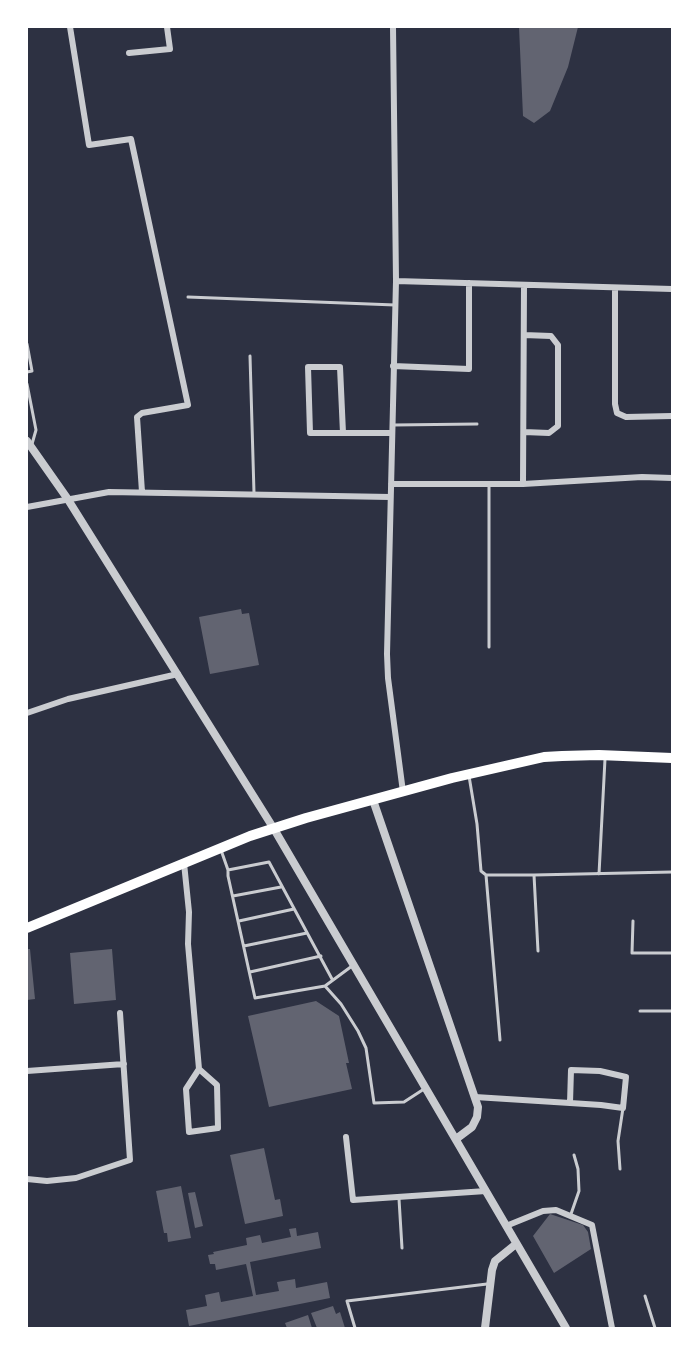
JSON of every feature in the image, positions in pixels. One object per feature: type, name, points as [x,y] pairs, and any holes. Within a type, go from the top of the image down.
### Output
[{"type":"main road","points":[[27,928],[184,862],[274,829],[468,774],[544,758],[605,755],[672,758]]},
{"type":"street","points":[[70,27],[89,145],[131,139],[188,405],[142,413],[137,417],[142,492]]},
{"type":"street","points":[[129,53],[170,49],[167,27]]},
{"type":"street","points":[[393,27],[396,281],[388,678],[403,792]]},
{"type":"street","points":[[396,281],[672,289]]},
{"type":"street","points":[[393,366],[469,369],[469,283]]},
{"type":"street","points":[[523,484],[524,285]]},
{"type":"street","points":[[615,288],[615,404],[617,413],[626,417],[672,416]]},
{"type":"street","points":[[524,335],[551,336],[558,345],[558,426],[549,433],[524,432]]},
{"type":"street","points":[[343,433],[340,367],[308,367],[310,433],[343,433],[392,433]]},
{"type":"street","points":[[29,443],[68,498],[274,829],[566,1328]]},
{"type":"street","points":[[391,484],[523,484],[642,477],[672,478]]},
{"type":"street","points":[[27,507],[109,492],[390,497]]},
{"type":"street","points":[[27,713],[68,699],[178,674]]},
{"type":"street","points":[[373,800],[478,1107],[477,1117],[472,1127],[456,1139]]},
{"type":"street","points":[[184,862],[189,912],[188,944],[199,1069],[186,1089],[189,1132],[218,1128],[217,1085],[199,1069]]},
{"type":"street","points":[[27,1179],[47,1181],[76,1178],[130,1160],[120,1013]]},
{"type":"street","points":[[27,1071],[124,1064]]},
{"type":"street","points":[[475,1096],[623,1108],[626,1077],[600,1071],[571,1070],[570,1103]]},
{"type":"street","points":[[346,1137],[353,1200],[486,1191]]},
{"type":"street","points":[[506,1226],[543,1211],[556,1210],[592,1225],[612,1328]]},
{"type":"street","points":[[485,1328],[495,1261],[516,1244]]},
{"type":"lane","points":[[188,297],[395,305]]},
{"type":"lane","points":[[27,344],[32,371],[27,372]]},
{"type":"lane","points":[[250,356],[254,493]]},
{"type":"lane","points":[[27,384],[36,430],[29,443]]},
{"type":"lane","points":[[392,425],[477,424]]},
{"type":"lane","points":[[489,484],[489,647]]},
{"type":"lane","points":[[599,874],[605,755]]},
{"type":"lane","points":[[468,774],[477,824],[481,871],[486,875],[672,872]]},
{"type":"lane","points":[[220,848],[228,870],[255,998],[325,986],[354,964]]},
{"type":"lane","points":[[228,870],[269,862],[332,979]]},
{"type":"lane","points":[[486,875],[500,1040]]},
{"type":"lane","points":[[534,875],[538,951]]},
{"type":"lane","points":[[233,896],[282,886]]},
{"type":"lane","points":[[239,921],[294,909]]},
{"type":"lane","points":[[633,921],[632,953],[672,953]]},
{"type":"lane","points":[[244,946],[308,933]]},
{"type":"lane","points":[[250,972],[321,956]]},
{"type":"lane","points":[[325,986],[341,1004],[366,1048],[374,1103],[404,1102],[426,1088]]},
{"type":"lane","points":[[640,1011],[672,1011]]},
{"type":"lane","points":[[620,1169],[618,1141],[623,1108]]},
{"type":"lane","points":[[570,1216],[579,1191],[578,1169],[574,1155]]},
{"type":"lane","points":[[399,1197],[402,1248]]},
{"type":"lane","points":[[355,1328],[347,1301],[491,1283]]},
{"type":"lane","points":[[645,1296],[655,1328]]},
{"type":"building","points":[[519,27],[578,27],[568,67],[550,111],[534,123],[523,116]]},
{"type":"building","points":[[241,609],[242,614],[249,613],[259,665],[210,674],[199,617]]},
{"type":"building","points":[[27,949],[30,949],[35,999],[27,1000]]},
{"type":"building","points":[[112,949],[116,1000],[74,1004],[70,953]]},
{"type":"building","points":[[316,1001],[339,1016],[352,1089],[269,1107],[248,1016]]},
{"type":"building","points":[[264,1148],[275,1200],[280,1199],[283,1216],[245,1224],[230,1155]]},
{"type":"building","points":[[181,1186],[191,1238],[168,1242],[167,1233],[164,1233],[156,1191]]},
{"type":"building","points":[[195,1192],[203,1226],[195,1228],[188,1193]]},
{"type":"building","points":[[550,1214],[583,1225],[588,1232],[591,1249],[554,1273],[533,1236]]},
{"type":"building","points":[[296,1228],[297,1236],[318,1232],[321,1248],[250,1262],[256,1295],[279,1291],[277,1282],[295,1279],[296,1288],[327,1282],[330,1298],[189,1326],[186,1310],[207,1306],[205,1295],[219,1292],[221,1302],[253,1296],[246,1264],[216,1270],[215,1264],[210,1264],[208,1255],[247,1245],[246,1238],[260,1235],[262,1243],[291,1237],[289,1229]]},
{"type":"building","points":[[333,1306],[336,1314],[340,1312],[345,1328],[317,1328],[311,1313]]},
{"type":"building","points":[[308,1315],[312,1328],[287,1328],[285,1323]]}]
